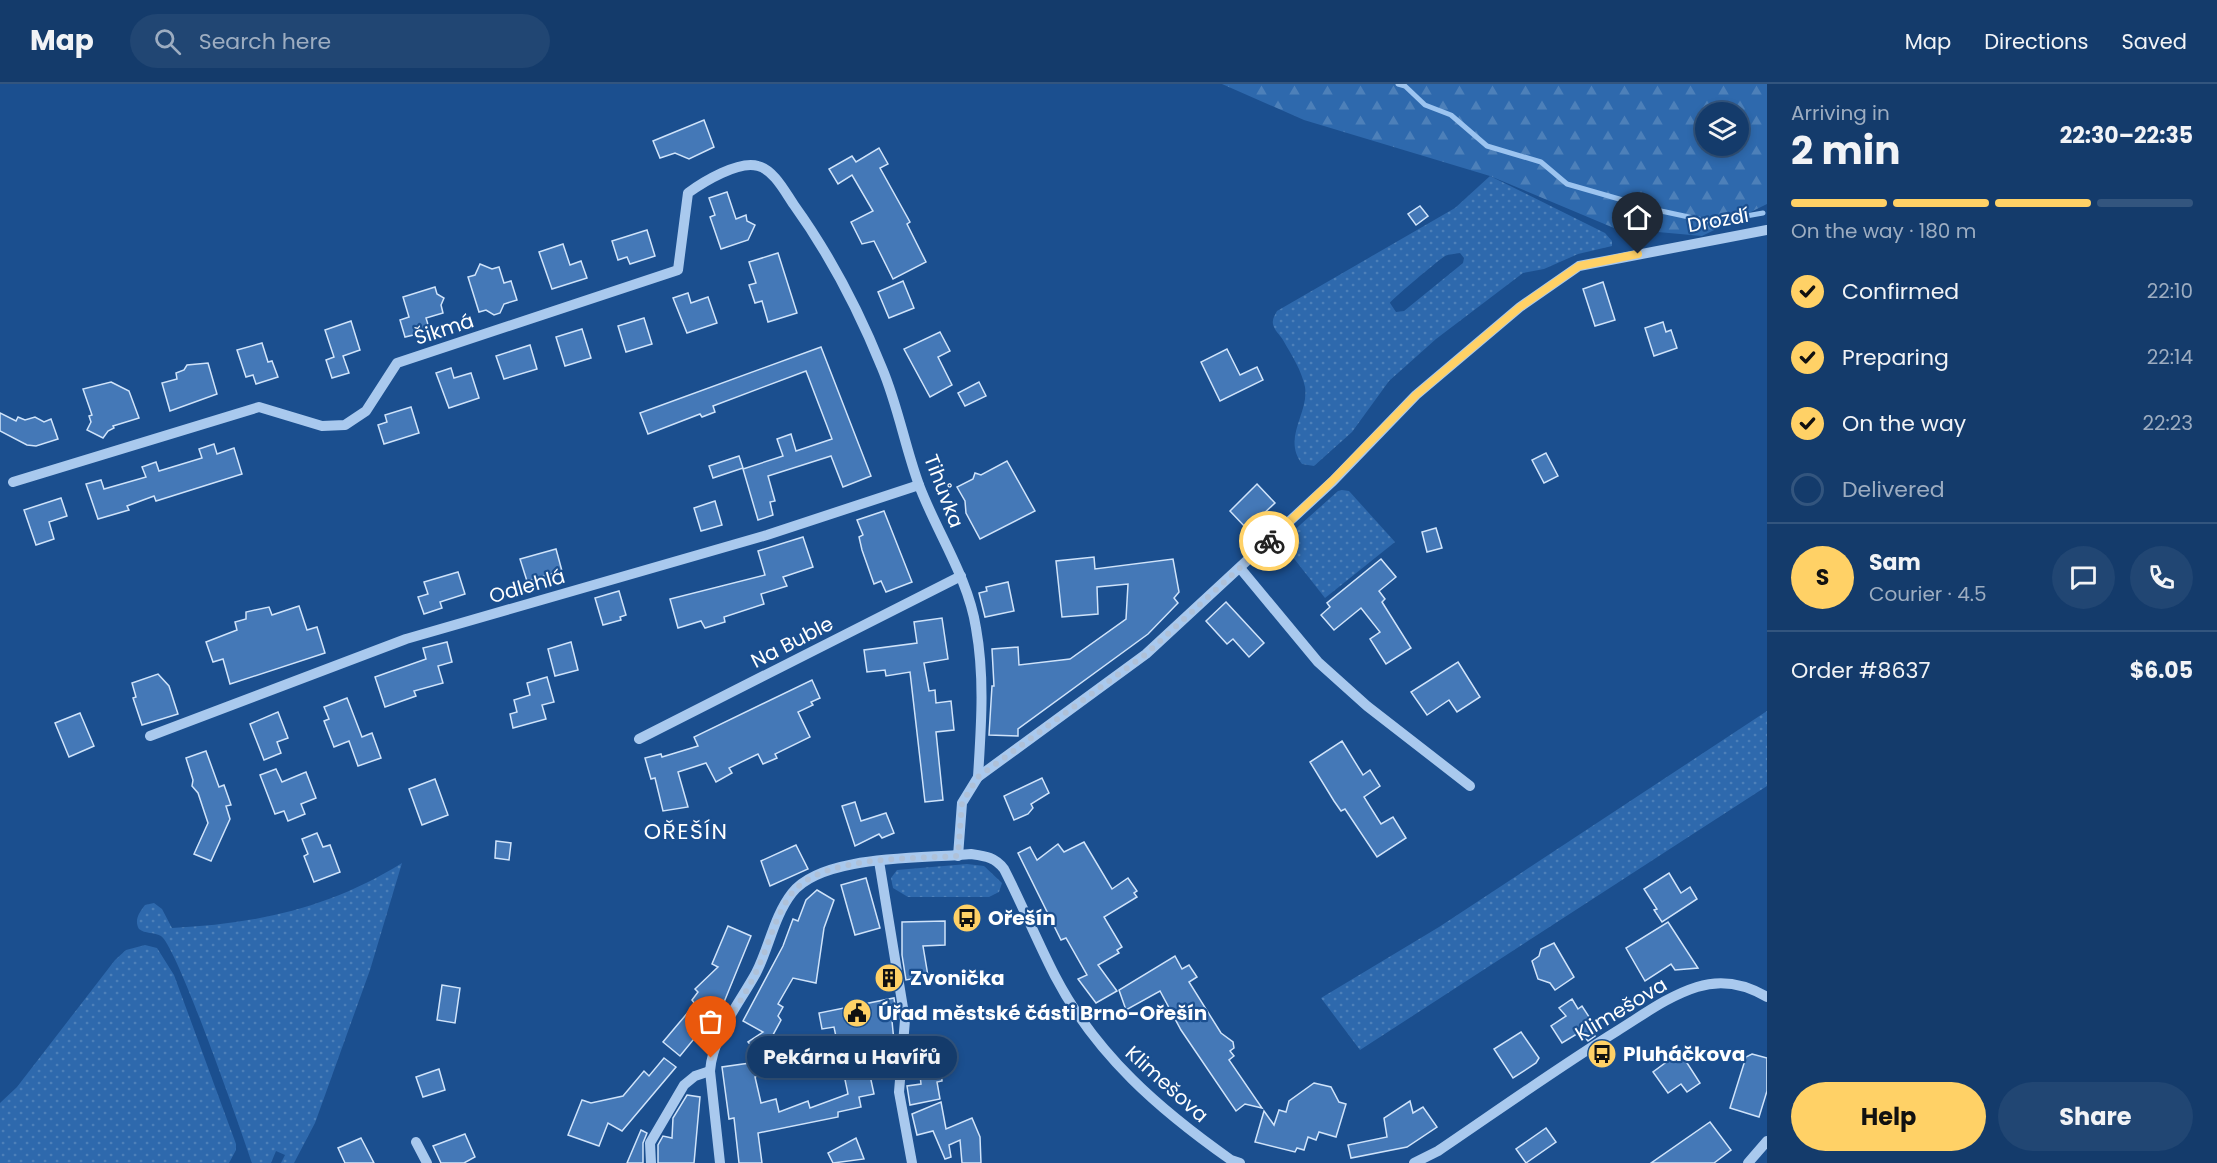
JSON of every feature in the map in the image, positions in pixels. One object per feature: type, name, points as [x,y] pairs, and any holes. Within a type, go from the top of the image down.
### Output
[{"type":"street","name":"Šikmá","points":[[13,482],[259,407],[322,426],[345,425],[366,411],[397,363],[678,270],[688,192],[740,166],[756,165],[766,169],[813,232]]},
{"type":"street","name":"Drozdí","points":[[958,856],[962,803],[978,777],[1146,654],[1332,481],[1416,395],[1520,307],[1579,266],[1767,230]]},
{"type":"street","name":"Tihůvka","points":[[813,232],[854,304],[882,369],[919,484],[961,576],[976,627],[979,655],[982,708],[978,777]]},
{"type":"street","name":"Odlehlá","points":[[150,736],[406,639],[767,535],[919,484]]},
{"type":"street","points":[[1240,568],[1318,662],[1374,712],[1470,786]]},
{"type":"street","name":"Na Buble","points":[[639,739],[961,576]]},
{"type":"street","name":"Klimešova","points":[[720,1163],[710,1071],[711,1058],[718,1039],[757,971],[792,893],[810,878],[853,864],[986,856],[998,862],[1023,907],[1055,976],[1073,1007],[1108,1055],[1131,1081],[1178,1122],[1240,1163]]},
{"type":"street","points":[[879,861],[905,1020],[899,1092],[912,1163]]},
{"type":"street","name":"Klimešova","points":[[1414,1163],[1438,1151],[1595,1045],[1671,997],[1698,986],[1728,982],[1752,987],[1767,997]]},
{"type":"street","points":[[651,1163],[650,1143],[684,1085],[695,1076],[710,1071]]},
{"type":"street","points":[[1748,1163],[1767,1141]]},
{"type":"street","points":[[416,1142],[427,1163]]},
{"type":"green space","points":[[1222,84],[1767,84],[1767,204],[1702,236],[1614,228],[1490,176],[1304,120]]},
{"type":"green space","points":[[1490,176],[1605,233],[1612,241],[1612,246],[1578,254],[1544,269],[1523,273],[1436,339],[1389,381],[1352,432],[1314,466],[1302,464],[1297,454],[1295,435],[1303,407],[1305,387],[1296,363],[1274,326],[1273,320],[1277,311],[1455,208]],"holes":[[[1460,253],[1464,258],[1463,263],[1404,311],[1396,312],[1390,303],[1441,259],[1447,255]]]},
{"type":"green space","points":[[1338,491],[1349,491],[1395,542],[1325,598],[1281,542]]},
{"type":"green space","points":[[1767,711],[1767,786],[1360,1050],[1321,998],[1439,927]]},
{"type":"green space","points":[[402,863],[370,970],[315,1123],[294,1163],[281,1163],[285,1155],[276,1151],[271,1163],[252,1163],[181,971],[161,936],[139,929],[137,920],[139,914],[145,905],[154,903],[162,909],[172,928],[263,918],[348,892]]},
{"type":"green space","points":[[967,864],[984,866],[1002,883],[999,892],[989,897],[908,897],[893,888],[891,878],[897,870]]},
{"type":"green space","points":[[145,945],[157,948],[174,975],[236,1144],[236,1150],[229,1163],[0,1163],[0,1103],[17,1087],[115,960],[126,950]]},
{"type":"building","points":[[704,120],[714,147],[689,159],[675,153],[660,158],[653,141]]},
{"type":"building","points":[[879,148],[888,164],[880,168],[910,222],[907,224],[926,262],[893,279],[874,241],[862,244],[851,222],[873,211],[852,175],[838,184],[829,169],[852,156],[856,162]]},
{"type":"building","points":[[727,192],[736,219],[746,215],[747,221],[755,225],[748,240],[721,249],[710,217],[715,215],[709,198]]},
{"type":"building","points":[[1420,206],[1428,216],[1416,225],[1408,214]]},
{"type":"building","points":[[647,230],[655,256],[630,264],[627,257],[618,260],[612,241]]},
{"type":"building","points":[[563,244],[570,265],[581,261],[587,278],[552,289],[539,252]]},
{"type":"building","points":[[778,253],[797,313],[768,322],[762,301],[755,303],[749,285],[756,283],[749,262]]},
{"type":"building","points":[[480,264],[492,269],[499,267],[504,283],[511,281],[517,300],[504,304],[500,313],[494,315],[486,310],[479,312],[468,277],[475,275]]},
{"type":"building","points":[[903,281],[914,308],[889,318],[878,292]]},
{"type":"building","points":[[1603,282],[1615,320],[1595,326],[1583,289]]},
{"type":"building","points":[[435,287],[437,294],[444,298],[441,305],[443,313],[426,318],[430,331],[405,337],[400,320],[409,317],[403,297]]},
{"type":"building","points":[[688,293],[691,303],[708,297],[717,323],[687,333],[673,298]]},
{"type":"building","points":[[644,318],[652,344],[626,352],[618,326]]},
{"type":"building","points":[[351,321],[360,350],[343,356],[349,373],[332,378],[326,360],[334,357],[325,330]]},
{"type":"building","points":[[1663,322],[1666,332],[1671,330],[1677,348],[1654,356],[1645,328]]},
{"type":"building","points":[[582,329],[591,358],[565,366],[556,337]]},
{"type":"building","points":[[940,332],[950,351],[938,357],[952,385],[930,397],[904,349]]},
{"type":"building","points":[[262,343],[268,362],[272,361],[278,377],[256,384],[253,375],[246,377],[237,350]]},
{"type":"building","points":[[530,345],[537,369],[504,379],[496,356]]},
{"type":"building","points":[[821,347],[871,476],[843,487],[831,456],[768,476],[775,501],[770,502],[773,515],[758,520],[743,469],[783,456],[777,439],[791,434],[796,451],[832,439],[806,371],[713,406],[715,412],[702,417],[700,414],[648,434],[640,413]]},
{"type":"building","points":[[1227,349],[1240,375],[1257,367],[1263,380],[1220,401],[1201,362]]},
{"type":"building","points":[[208,363],[217,394],[170,411],[162,383],[177,379],[176,373],[184,370],[187,365]]},
{"type":"building","points":[[451,368],[454,378],[471,373],[479,398],[449,408],[436,373]]},
{"type":"building","points":[[111,382],[129,391],[139,418],[113,426],[114,428],[108,431],[103,438],[87,430],[91,422],[89,416],[92,415],[83,389]]},
{"type":"building","points":[[979,382],[986,396],[965,406],[958,393]]},
{"type":"building","points":[[411,407],[419,433],[384,444],[378,425],[387,422],[385,415]]},
{"type":"building","points":[[0,413],[16,421],[18,417],[25,420],[35,417],[44,422],[51,419],[58,439],[36,446],[27,445],[0,431]]},
{"type":"building","points":[[214,444],[217,454],[234,448],[242,474],[156,501],[154,496],[127,506],[129,510],[98,519],[86,484],[101,480],[104,489],[146,477],[142,467],[156,462],[159,471],[202,458],[199,449]]},
{"type":"building","points":[[1546,453],[1558,476],[1544,483],[1532,460]]},
{"type":"building","points":[[739,456],[743,468],[713,478],[709,466]]},
{"type":"building","points":[[1007,461],[1035,511],[980,539],[966,513],[965,501],[957,487],[973,479],[975,473],[981,475]]},
{"type":"building","points":[[1257,484],[1275,503],[1247,529],[1230,511]]},
{"type":"building","points":[[61,498],[67,516],[49,522],[54,539],[36,545],[24,510]]},
{"type":"building","points":[[715,501],[722,525],[701,531],[694,508]]},
{"type":"building","points":[[884,511],[912,582],[886,592],[881,581],[874,584],[862,550],[859,537],[863,535],[857,520]]},
{"type":"building","points":[[1436,528],[1442,548],[1427,552],[1422,532]]},
{"type":"building","points":[[803,537],[813,567],[783,577],[787,586],[761,594],[764,604],[724,617],[725,622],[705,628],[701,621],[678,628],[670,599],[765,575],[758,551]]},
{"type":"building","points":[[556,549],[562,571],[527,581],[520,559]]},
{"type":"building","points":[[1094,557],[1095,569],[1173,559],[1179,592],[1174,598],[1178,603],[1148,634],[1018,729],[1018,736],[989,735],[992,686],[994,686],[992,649],[1018,647],[1019,665],[1070,659],[1126,619],[1128,584],[1097,587],[1098,614],[1062,617],[1056,561]]},
{"type":"building","points":[[1381,559],[1396,577],[1379,591],[1385,599],[1382,602],[1411,648],[1386,664],[1370,639],[1380,632],[1361,608],[1334,630],[1321,615],[1330,607],[1327,603]]},
{"type":"building","points":[[458,572],[465,594],[440,602],[442,608],[424,614],[418,597],[428,594],[424,582]]},
{"type":"building","points":[[1008,582],[1014,611],[985,617],[979,593],[987,591],[986,587]]},
{"type":"building","points":[[619,591],[626,615],[620,617],[621,620],[603,625],[595,598]]},
{"type":"building","points":[[1226,602],[1264,643],[1249,657],[1233,639],[1227,644],[1206,621]]},
{"type":"building","points":[[299,606],[307,630],[317,627],[325,653],[230,684],[223,659],[213,662],[206,642],[237,630],[235,622],[246,619],[246,612],[269,607],[272,615]]},
{"type":"building","points":[[942,618],[948,659],[924,663],[929,691],[935,690],[936,703],[951,701],[954,730],[936,732],[943,800],[925,802],[910,672],[886,676],[885,670],[867,672],[864,650],[917,643],[914,622]]},
{"type":"building","points":[[447,642],[452,662],[438,666],[443,683],[414,691],[416,696],[385,707],[375,677],[426,659],[423,648]]},
{"type":"building","points":[[571,642],[578,670],[555,676],[548,649]]},
{"type":"building","points":[[1458,662],[1480,697],[1457,712],[1449,700],[1427,715],[1411,692]]},
{"type":"building","points":[[158,674],[169,686],[178,714],[142,725],[133,698],[136,697],[132,683]]},
{"type":"building","points":[[547,677],[554,702],[542,705],[546,719],[513,728],[510,714],[517,712],[514,700],[530,695],[527,683]]},
{"type":"building","points":[[812,680],[820,698],[811,702],[813,705],[798,712],[810,737],[775,754],[777,758],[763,764],[758,754],[729,768],[732,773],[716,782],[706,763],[678,772],[688,807],[663,811],[655,778],[651,779],[645,758],[661,754],[662,757],[698,746],[694,737]]},
{"type":"building","points":[[347,698],[362,737],[372,733],[381,758],[358,766],[349,741],[334,747],[324,721],[329,719],[324,707]]},
{"type":"building","points":[[278,712],[288,738],[277,742],[281,753],[264,760],[250,724]]},
{"type":"building","points":[[80,713],[94,746],[69,757],[55,723]]},
{"type":"building","points":[[1342,741],[1363,775],[1370,770],[1380,786],[1364,797],[1381,824],[1393,817],[1406,838],[1377,857],[1345,809],[1341,811],[1310,762]]},
{"type":"building","points":[[206,751],[219,787],[224,785],[231,805],[226,806],[230,819],[211,861],[194,854],[208,823],[198,793],[192,786],[193,780],[186,758]]},
{"type":"building","points":[[276,769],[282,782],[306,772],[316,798],[301,804],[305,814],[288,821],[284,811],[275,814],[260,775]]},
{"type":"building","points":[[1042,778],[1049,793],[1031,804],[1033,808],[1028,814],[1014,820],[1004,796]]},
{"type":"building","points":[[435,779],[448,815],[422,825],[409,789]]},
{"type":"building","points":[[855,802],[861,821],[886,813],[894,833],[882,838],[879,834],[855,846],[842,806]]},
{"type":"building","points":[[317,833],[323,847],[330,845],[340,872],[314,882],[304,856],[308,854],[302,839]]},
{"type":"building","points":[[496,841],[511,843],[509,860],[495,858]]},
{"type":"building","points":[[1084,842],[1112,889],[1128,878],[1137,891],[1134,893],[1137,897],[1104,917],[1122,947],[1117,950],[1119,953],[1098,965],[1117,991],[1096,1003],[1078,979],[1087,975],[1066,938],[1061,940],[1018,853],[1030,847],[1037,860],[1058,844],[1064,852]]},
{"type":"building","points":[[796,845],[808,869],[770,886],[761,861]]},
{"type":"building","points":[[1669,873],[1681,893],[1690,887],[1697,899],[1662,922],[1654,910],[1657,909],[1644,889]]},
{"type":"building","points":[[866,878],[880,928],[855,935],[841,885]]},
{"type":"building","points":[[817,890],[834,900],[824,928],[816,983],[793,978],[778,1004],[783,1007],[778,1016],[781,1020],[761,1057],[748,1042],[763,1032],[743,1021],[783,946],[793,919],[798,921],[806,900]]},
{"type":"building","points":[[945,921],[945,945],[923,946],[928,976],[906,980],[902,955],[902,922]]},
{"type":"building","points":[[1668,922],[1698,968],[1675,970],[1671,964],[1645,981],[1626,948]]},
{"type":"building","points":[[728,926],[751,936],[722,1007],[708,1007],[707,1023],[680,1056],[663,1042],[695,1004],[692,1000],[698,992],[695,989],[718,967],[712,964]]},
{"type":"building","points":[[1554,943],[1574,977],[1555,990],[1550,983],[1538,979],[1532,961],[1539,956],[1541,949]]},
{"type":"building","points":[[1175,956],[1182,969],[1189,965],[1197,977],[1189,982],[1221,1033],[1233,1042],[1234,1048],[1230,1051],[1234,1056],[1229,1060],[1262,1108],[1245,1104],[1236,1111],[1181,1030],[1160,991],[1126,1010],[1119,990]]},
{"type":"building","points":[[442,985],[460,988],[455,1023],[437,1020]]},
{"type":"building","points":[[894,998],[896,1013],[892,1021],[895,1052],[866,1057],[874,1094],[859,1097],[861,1107],[838,1112],[838,1117],[758,1133],[762,1163],[739,1163],[734,1118],[729,1119],[722,1067],[757,1062],[780,1055],[783,1063],[755,1077],[761,1103],[776,1099],[779,1112],[808,1101],[810,1108],[848,1094],[834,1027],[822,1029],[819,1013]]},
{"type":"building","points":[[1572,999],[1578,1009],[1582,1006],[1593,1023],[1589,1026],[1595,1036],[1588,1041],[1580,1032],[1562,1043],[1551,1026],[1566,1016],[1559,1008]]},
{"type":"building","points":[[1521,1032],[1539,1058],[1536,1063],[1513,1078],[1494,1049]]},
{"type":"building","points":[[937,1037],[942,1081],[937,1082],[940,1099],[910,1105],[907,1086],[921,1084],[916,1039]]},
{"type":"building","points":[[1680,1052],[1700,1083],[1687,1092],[1681,1084],[1668,1093],[1653,1072]]},
{"type":"building","points":[[1752,1054],[1767,1058],[1767,1091],[1759,1117],[1730,1108],[1746,1057]]},
{"type":"building","points":[[664,1058],[676,1067],[622,1131],[608,1123],[599,1146],[568,1135],[582,1100],[591,1103],[623,1096],[644,1071],[649,1076]]},
{"type":"building","points":[[439,1069],[445,1090],[423,1097],[416,1077]]},
{"type":"building","points":[[1314,1083],[1331,1087],[1339,1102],[1346,1104],[1336,1137],[1319,1132],[1316,1140],[1308,1137],[1304,1150],[1297,1148],[1295,1152],[1255,1142],[1264,1111],[1274,1125],[1279,1110],[1286,1112],[1289,1101]]},
{"type":"building","points":[[687,1095],[700,1097],[694,1163],[658,1163],[658,1145],[663,1136],[672,1138],[673,1118]]},
{"type":"building","points":[[1410,1101],[1413,1113],[1423,1107],[1437,1127],[1407,1147],[1351,1158],[1348,1145],[1387,1137],[1384,1118]]},
{"type":"building","points":[[941,1102],[946,1129],[972,1118],[980,1137],[981,1163],[962,1163],[960,1140],[949,1145],[951,1157],[945,1159],[933,1131],[917,1135],[912,1114]]},
{"type":"building","points":[[1710,1122],[1731,1150],[1714,1163],[1651,1163]]},
{"type":"building","points":[[1546,1128],[1556,1142],[1526,1163],[1516,1149]]},
{"type":"building","points":[[641,1130],[647,1133],[643,1143],[643,1163],[627,1163]]},
{"type":"building","points":[[465,1134],[475,1157],[464,1163],[441,1163],[433,1146]]},
{"type":"building","points":[[361,1138],[374,1163],[345,1163],[338,1148]]},
{"type":"building","points":[[856,1138],[864,1159],[833,1163],[828,1153]]},
{"type":"waterway","points":[[1398,84],[1405,86],[1425,105],[1451,115],[1487,146],[1541,162],[1567,184],[1661,211],[1712,222],[1763,213]]},
{"type":"way so far","points":[[711,1058],[718,1039],[757,971],[786,902],[802,882],[853,864],[958,856],[962,803],[978,777],[1110,683],[1146,654],[1269,541]]},
{"type":"place","name":"Ořešín","points":[[967,918]]},
{"type":"place","name":"Zvonička","points":[[889,978]]},
{"type":"place","name":"Úřad městské části Brno-Ořešín","points":[[857,1013]]},
{"type":"place","name":"Pluháčkova","points":[[1602,1054]]},
{"type":"place","name":"Pekárna u Havířů","points":[[711,1058]]},
{"type":"district","name":"OŘEŠÍN","points":[[686,831]]},
{"type":"route","points":[[1269,541],[1332,481],[1416,395],[1499,323],[1579,266],[1638,254]]}]
